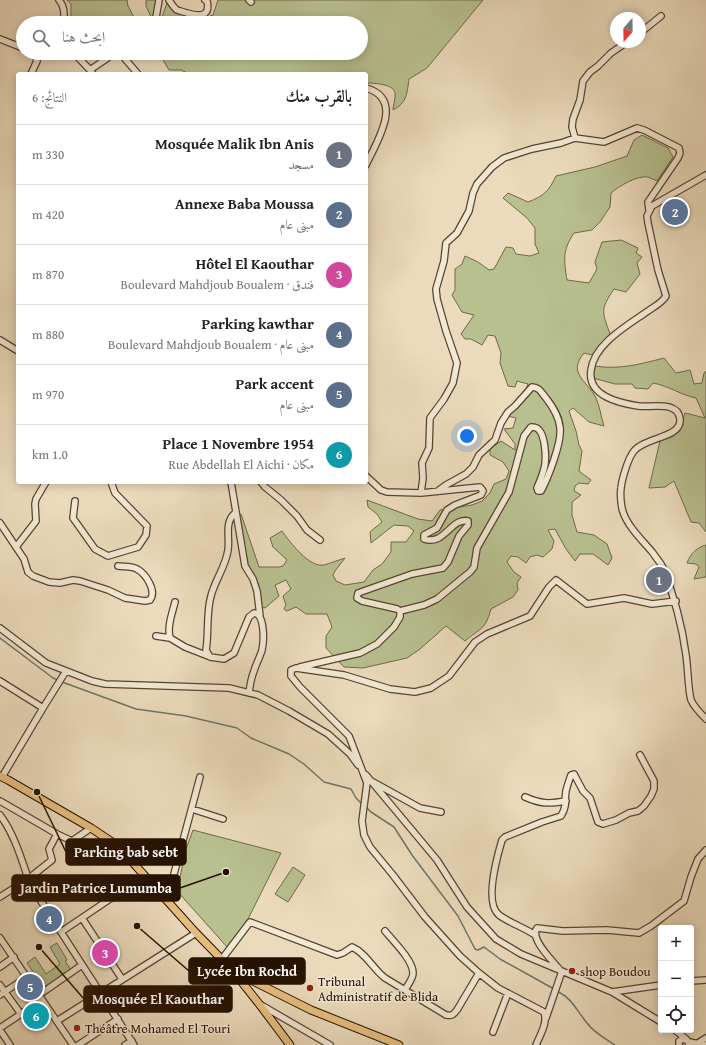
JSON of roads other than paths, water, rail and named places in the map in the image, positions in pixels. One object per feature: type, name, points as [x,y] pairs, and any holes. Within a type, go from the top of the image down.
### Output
[{"type":"main road","points":[[1,777],[91,828],[118,846],[196,933],[233,971],[290,1045]]},
{"type":"main road","points":[[233,971],[311,1010],[399,1045]]},
{"type":"street","points":[[59,0],[63,5],[64,16]]},
{"type":"street","points":[[156,16],[159,0]]},
{"type":"street","points":[[169,0],[178,10],[198,16],[202,16],[206,12],[208,5],[207,0]]},
{"type":"street","points":[[646,28],[661,16]]},
{"type":"street","points":[[0,39],[16,45]]},
{"type":"street","points":[[575,138],[572,127],[573,119],[580,100],[583,80],[590,72],[618,48]]},
{"type":"street","points":[[32,72],[37,60]]},
{"type":"street","points":[[80,60],[91,72],[106,60]]},
{"type":"street","points":[[126,60],[136,72]]},
{"type":"street","points":[[368,88],[375,90],[383,98],[387,108],[386,121],[368,161]]},
{"type":"street","points":[[421,492],[423,478],[422,463],[429,448],[430,418],[444,399],[453,383],[457,364],[437,299],[436,289],[444,261],[446,243],[457,234],[469,211],[473,193],[477,184],[492,167],[504,158],[575,138],[604,142],[637,128],[644,130],[679,148],[680,153],[648,202],[649,213]]},
{"type":"street","points":[[706,175],[652,206],[647,216],[648,224],[658,270],[666,296],[660,303],[615,334],[605,344],[593,362],[590,370],[594,387],[599,393],[612,399],[639,406],[669,407],[674,409],[679,416],[680,424],[675,431],[649,440],[634,451],[626,466],[621,488],[622,512],[630,525],[663,566],[676,602],[686,654],[691,701],[706,720]]},
{"type":"street","points":[[0,340],[16,349]]},
{"type":"street","points":[[400,612],[424,605],[437,599],[470,572],[474,566],[477,548],[509,492],[524,436],[531,426],[540,430],[546,456],[545,466],[537,488],[538,491],[541,491],[555,455],[560,434],[560,427],[552,405],[539,389],[532,387],[508,412],[501,423],[495,440],[479,456],[473,467],[466,474],[439,490]]},
{"type":"street","points":[[368,478],[381,490],[387,492],[421,492],[480,487],[483,491],[480,495],[455,505],[447,510],[437,528],[424,535],[424,539],[429,541],[436,539],[444,535],[455,524],[464,520],[468,521],[468,525],[459,536],[448,562],[443,568],[412,574],[358,593],[358,598],[362,601],[397,608],[400,612],[400,617],[394,627],[377,644],[360,653],[296,668],[291,670],[291,676],[349,736],[369,782],[437,860],[467,907],[496,939],[521,954],[612,992],[658,1020]]},
{"type":"street","points":[[16,547],[36,521],[36,499],[45,484]]},
{"type":"street","points":[[75,501],[73,518],[95,549],[108,556],[138,547],[146,536],[147,526],[115,493],[113,484]]},
{"type":"street","points":[[231,484],[245,566],[253,579],[257,591],[263,632],[262,651],[253,672],[249,692]]},
{"type":"street","points":[[263,484],[281,500],[308,530],[320,540]]},
{"type":"street","points":[[208,656],[206,650],[208,640],[210,597],[226,562],[229,549],[228,523],[230,517],[236,513]]},
{"type":"street","points":[[0,523],[24,559],[28,572],[33,576],[49,582],[60,583],[73,580],[80,581],[103,588],[125,598],[145,601],[150,600],[153,593],[144,575],[139,570],[134,568],[118,566]]},
{"type":"street","points":[[296,668],[344,675],[390,689],[415,692],[432,688],[449,676],[475,642],[487,634],[530,616],[549,587],[556,580],[587,604],[624,598],[652,604],[676,602]]},
{"type":"street","points":[[170,638],[169,627],[175,602]]},
{"type":"street","points":[[156,636],[170,638],[185,647],[208,656],[224,659],[234,653],[249,617],[254,613],[257,613],[260,616]]},
{"type":"street","points":[[0,628],[46,663],[92,681],[105,684],[229,688],[258,695],[328,734],[350,754],[363,771]]},
{"type":"street","points":[[1,777],[66,671]]},
{"type":"street","points":[[0,681],[44,708]]},
{"type":"street","points":[[562,971],[544,952],[535,935],[499,915],[494,908],[492,894],[496,863],[502,840],[542,822],[561,816],[566,801],[565,793],[571,776],[574,774],[583,791],[590,798],[598,822],[603,824],[616,820],[629,813],[638,811],[644,806],[654,789],[654,781],[640,755]]},
{"type":"street","points":[[167,900],[200,777]]},
{"type":"street","points":[[369,782],[382,786],[400,798],[420,808],[441,812]]},
{"type":"street","points":[[369,782],[362,821],[364,835],[370,847],[443,938],[479,973],[498,988],[544,1012],[546,1016],[545,1022]]},
{"type":"street","points":[[525,797],[539,803],[553,804],[566,801]]},
{"type":"street","points":[[0,801],[72,841],[91,828]]},
{"type":"street","points":[[192,809],[223,818]]},
{"type":"street","points":[[0,815],[7,825],[20,855],[30,884],[133,1043],[125,1045]]},
{"type":"street","points":[[0,897],[28,879],[52,860],[49,849],[57,834]]},
{"type":"street","points":[[535,935],[538,928],[562,931],[607,930],[639,932],[651,926],[684,901],[698,859],[706,850]]},
{"type":"street","points":[[61,932],[144,876]]},
{"type":"street","points":[[82,918],[122,980]]},
{"type":"street","points":[[222,959],[250,922],[337,955],[352,947],[358,950],[378,972],[404,990],[446,1015],[451,1016],[457,1010],[479,973]]},
{"type":"street","points":[[385,931],[411,964],[413,972],[412,978],[404,990]]},
{"type":"street","points":[[57,1021],[196,933]]},
{"type":"street","points":[[0,938],[74,1045],[118,1019]]},
{"type":"street","points":[[0,967],[14,957]]},
{"type":"street","points":[[10,1045],[0,1029],[82,965]]},
{"type":"street","points":[[536,1045],[562,971]]},
{"type":"street","points":[[2,993],[27,977]]},
{"type":"street","points":[[694,981],[706,980]]},
{"type":"street","points":[[0,984],[2,993],[21,1014]]},
{"type":"street","points":[[612,992],[658,986]]},
{"type":"street","points":[[492,1032],[508,993]]},
{"type":"street","points":[[260,1005],[330,1045]]},
{"type":"street","points":[[272,1021],[273,1017],[279,1016]]},
{"type":"street","points":[[673,1033],[678,1043],[683,1039],[688,1042],[706,1045]]},
{"type":"street","points":[[678,1033],[688,1042]]},
{"type":"street","points":[[698,1043],[706,1038]]},
{"type":"waterway","points":[[0,638],[53,678],[58,680]]},
{"type":"waterway","points":[[62,682],[136,709],[186,716],[237,728],[251,738],[289,754],[304,764],[324,782],[351,789],[356,798],[362,804]]},
{"type":"waterway","points":[[365,806],[371,812],[394,827],[412,855],[458,916],[475,949],[478,950],[484,947],[500,959],[554,989]]},
{"type":"waterway","points":[[557,991],[571,1001],[593,1030],[615,1045]]},
{"type":"place","name":"Annexe Baba Moussa","points":[[675,212]]},
{"type":"place","name":"Mosquée Malik Ibn Anis","points":[[659,580]]},
{"type":"place","name":"Parking bab sebt","points":[[37,792]]},
{"type":"place","name":"Jardin Patrice Lumumba","points":[[226,872]]},
{"type":"place","name":"Parking kawthar","points":[[49,919]]},
{"type":"place","name":"Lycée Ibn Rochd","points":[[137,926]]},
{"type":"place","name":"Mosquée El Kaouthar","points":[[39,947]]},
{"type":"place","name":"Hôtel El Kaouthar","points":[[105,953]]},
{"type":"place","name":"shop Boudou","points":[[572,971]]},
{"type":"place","name":"Park accent","points":[[30,987]]},
{"type":"place","name":"Tribunal Administratif de Blida","points":[[310,988]]},
{"type":"place","name":"Place 1 Novembre 1954","points":[[36,1016]]},
{"type":"place","name":"Théâtre Mohamed El Touri","points":[[77,1028]]}]
